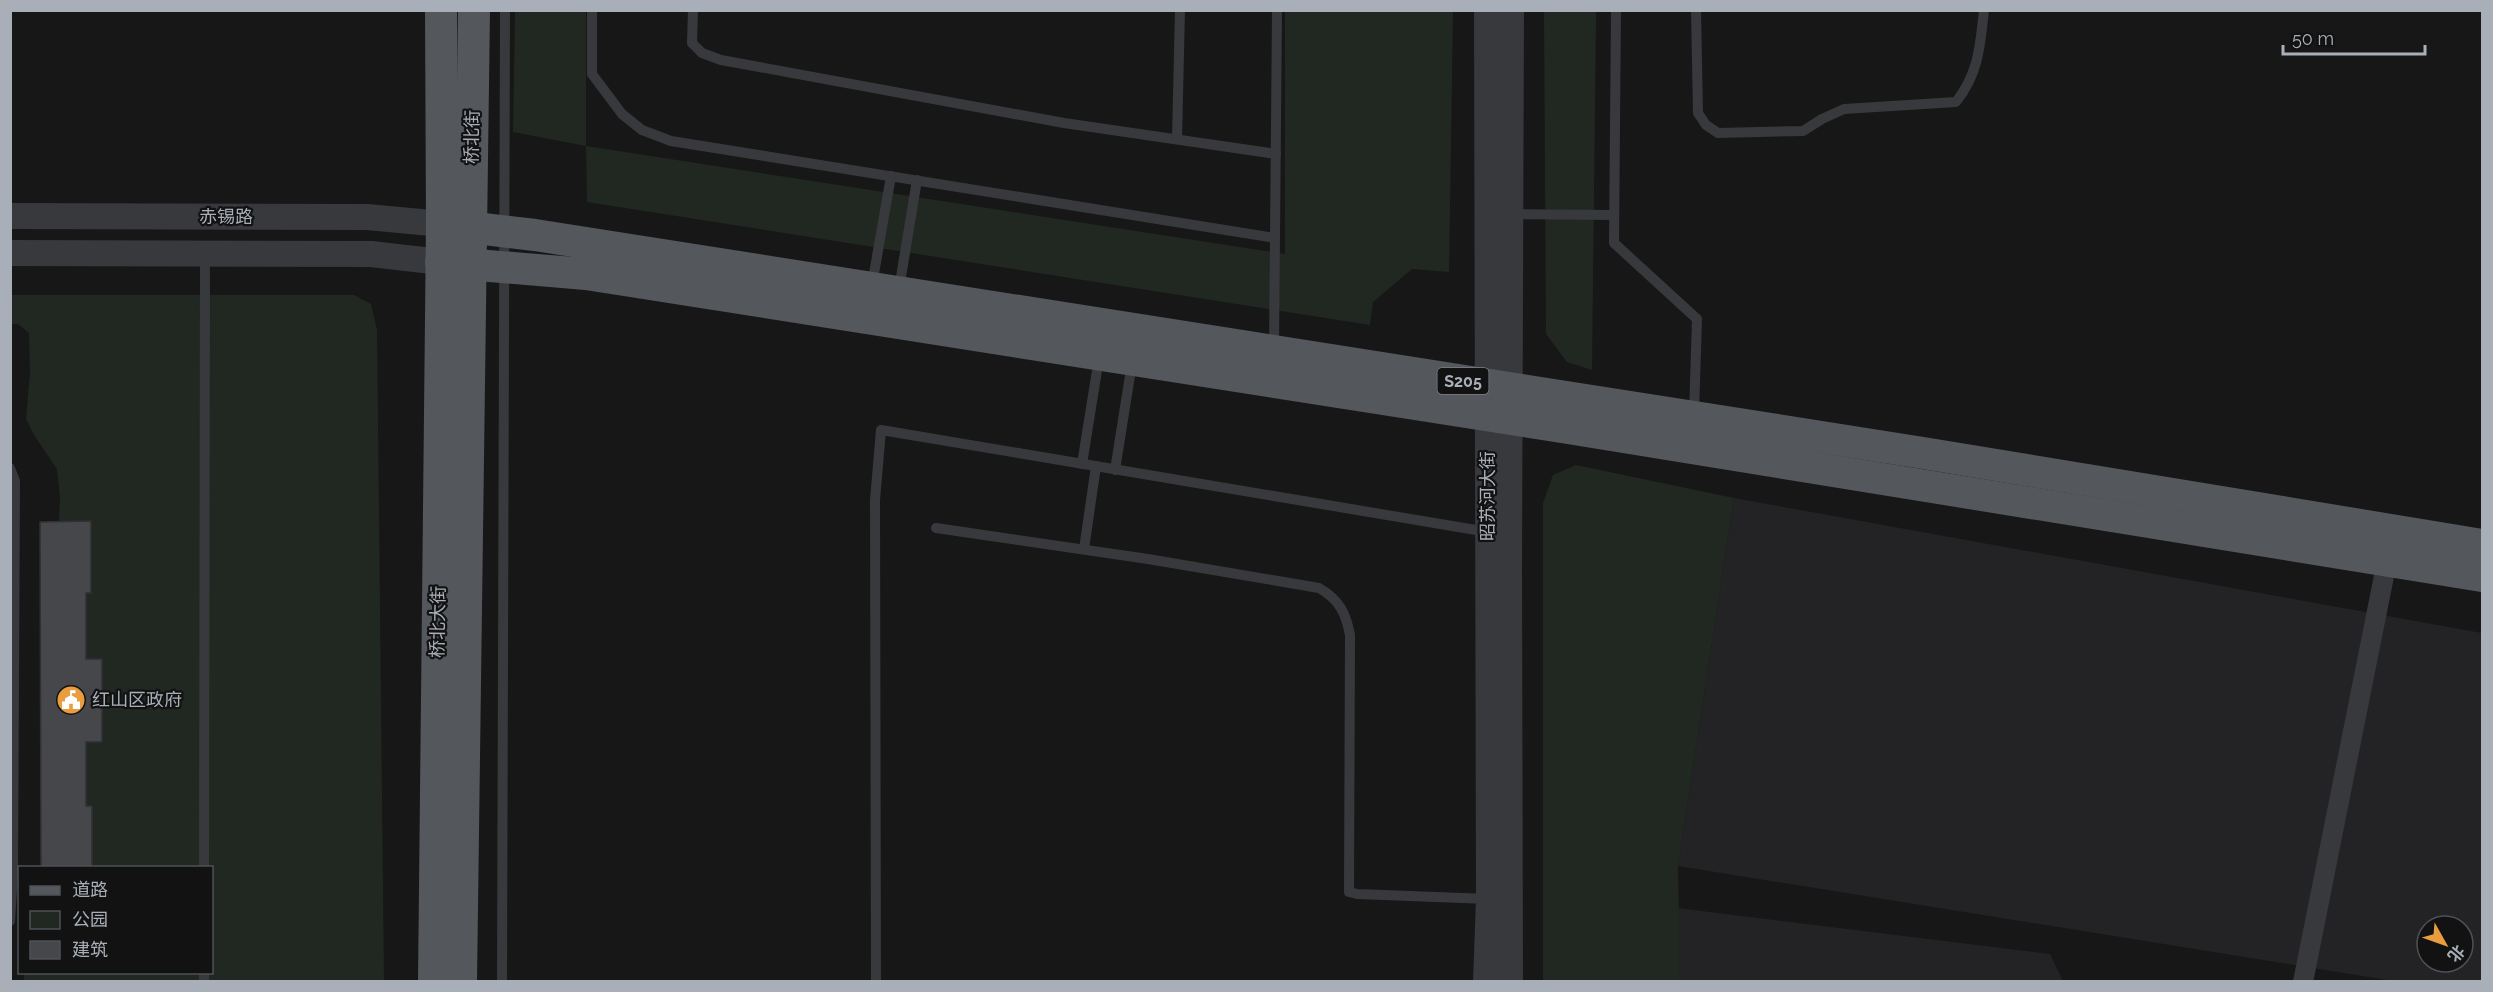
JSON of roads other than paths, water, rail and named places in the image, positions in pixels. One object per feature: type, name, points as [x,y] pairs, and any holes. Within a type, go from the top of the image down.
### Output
[{"type":"main road","name":"桥北街","points":[[441,10],[457,225],[457,262]]},
{"type":"main road","name":"桥北街","points":[[457,225],[474,10]]},
{"type":"main road","name":"S205","points":[[457,225],[1274,351],[1499,402],[2482,576]]},
{"type":"main road","name":"S205","points":[[457,262],[585,274],[1133,360],[1499,402],[1694,417],[2482,545]]},
{"type":"main road","name":"桥北大街","points":[[434,981],[457,262]]},
{"type":"main road","name":"桥北大街","points":[[457,262],[461,981]]},
{"type":"street","name":"昭苏河大街","points":[[1487,10],[1499,402],[1510,981]]},
{"type":"street","name":"昭苏河大街","points":[[1486,981],[1489,899],[1488,532],[1511,214],[1512,10]]},
{"type":"street","name":"赤锡路","points":[[10,216],[367,217],[457,225]]},
{"type":"street","name":"赤锡路","points":[[10,254],[371,254],[457,262]]},
{"type":"street","points":[[2303,981],[2387,561]]},
{"type":"lane","points":[[502,981],[505,10]]},
{"type":"lane","points":[[592,10],[592,74],[622,114],[642,130],[671,141],[1275,238]]},
{"type":"lane","points":[[693,10],[692,43],[702,53],[721,60],[1064,123],[1276,154]]},
{"type":"lane","points":[[1177,139],[1180,10]]},
{"type":"lane","points":[[1274,351],[1277,10]]},
{"type":"lane","points":[[1616,10],[1614,243],[1697,319],[1694,417]]},
{"type":"lane","points":[[1696,10],[1698,113],[1706,125],[1718,133],[1803,131],[1822,119],[1845,109],[1956,102],[1970,85],[1979,57],[1984,10]]},
{"type":"lane","points":[[885,290],[891,176]]},
{"type":"lane","points":[[885,290],[918,180]]},
{"type":"lane","points":[[1511,214],[1614,214]]},
{"type":"lane","points":[[204,866],[205,254]]},
{"type":"lane","points":[[1082,464],[1099,354]]},
{"type":"lane","points":[[1115,470],[1133,360]]},
{"type":"lane","points":[[876,981],[875,512],[881,430],[1488,532]]},
{"type":"lane","points":[[1084,549],[1096,466]]},
{"type":"lane","points":[[10,468],[15,481],[13,862],[10,921]]},
{"type":"lane","points":[[936,528],[1084,549],[1320,588],[1331,595],[1346,613],[1350,635],[1349,892],[1489,899]]},
{"type":"place","name":"红山区政府","points":[[71,700]]}]
